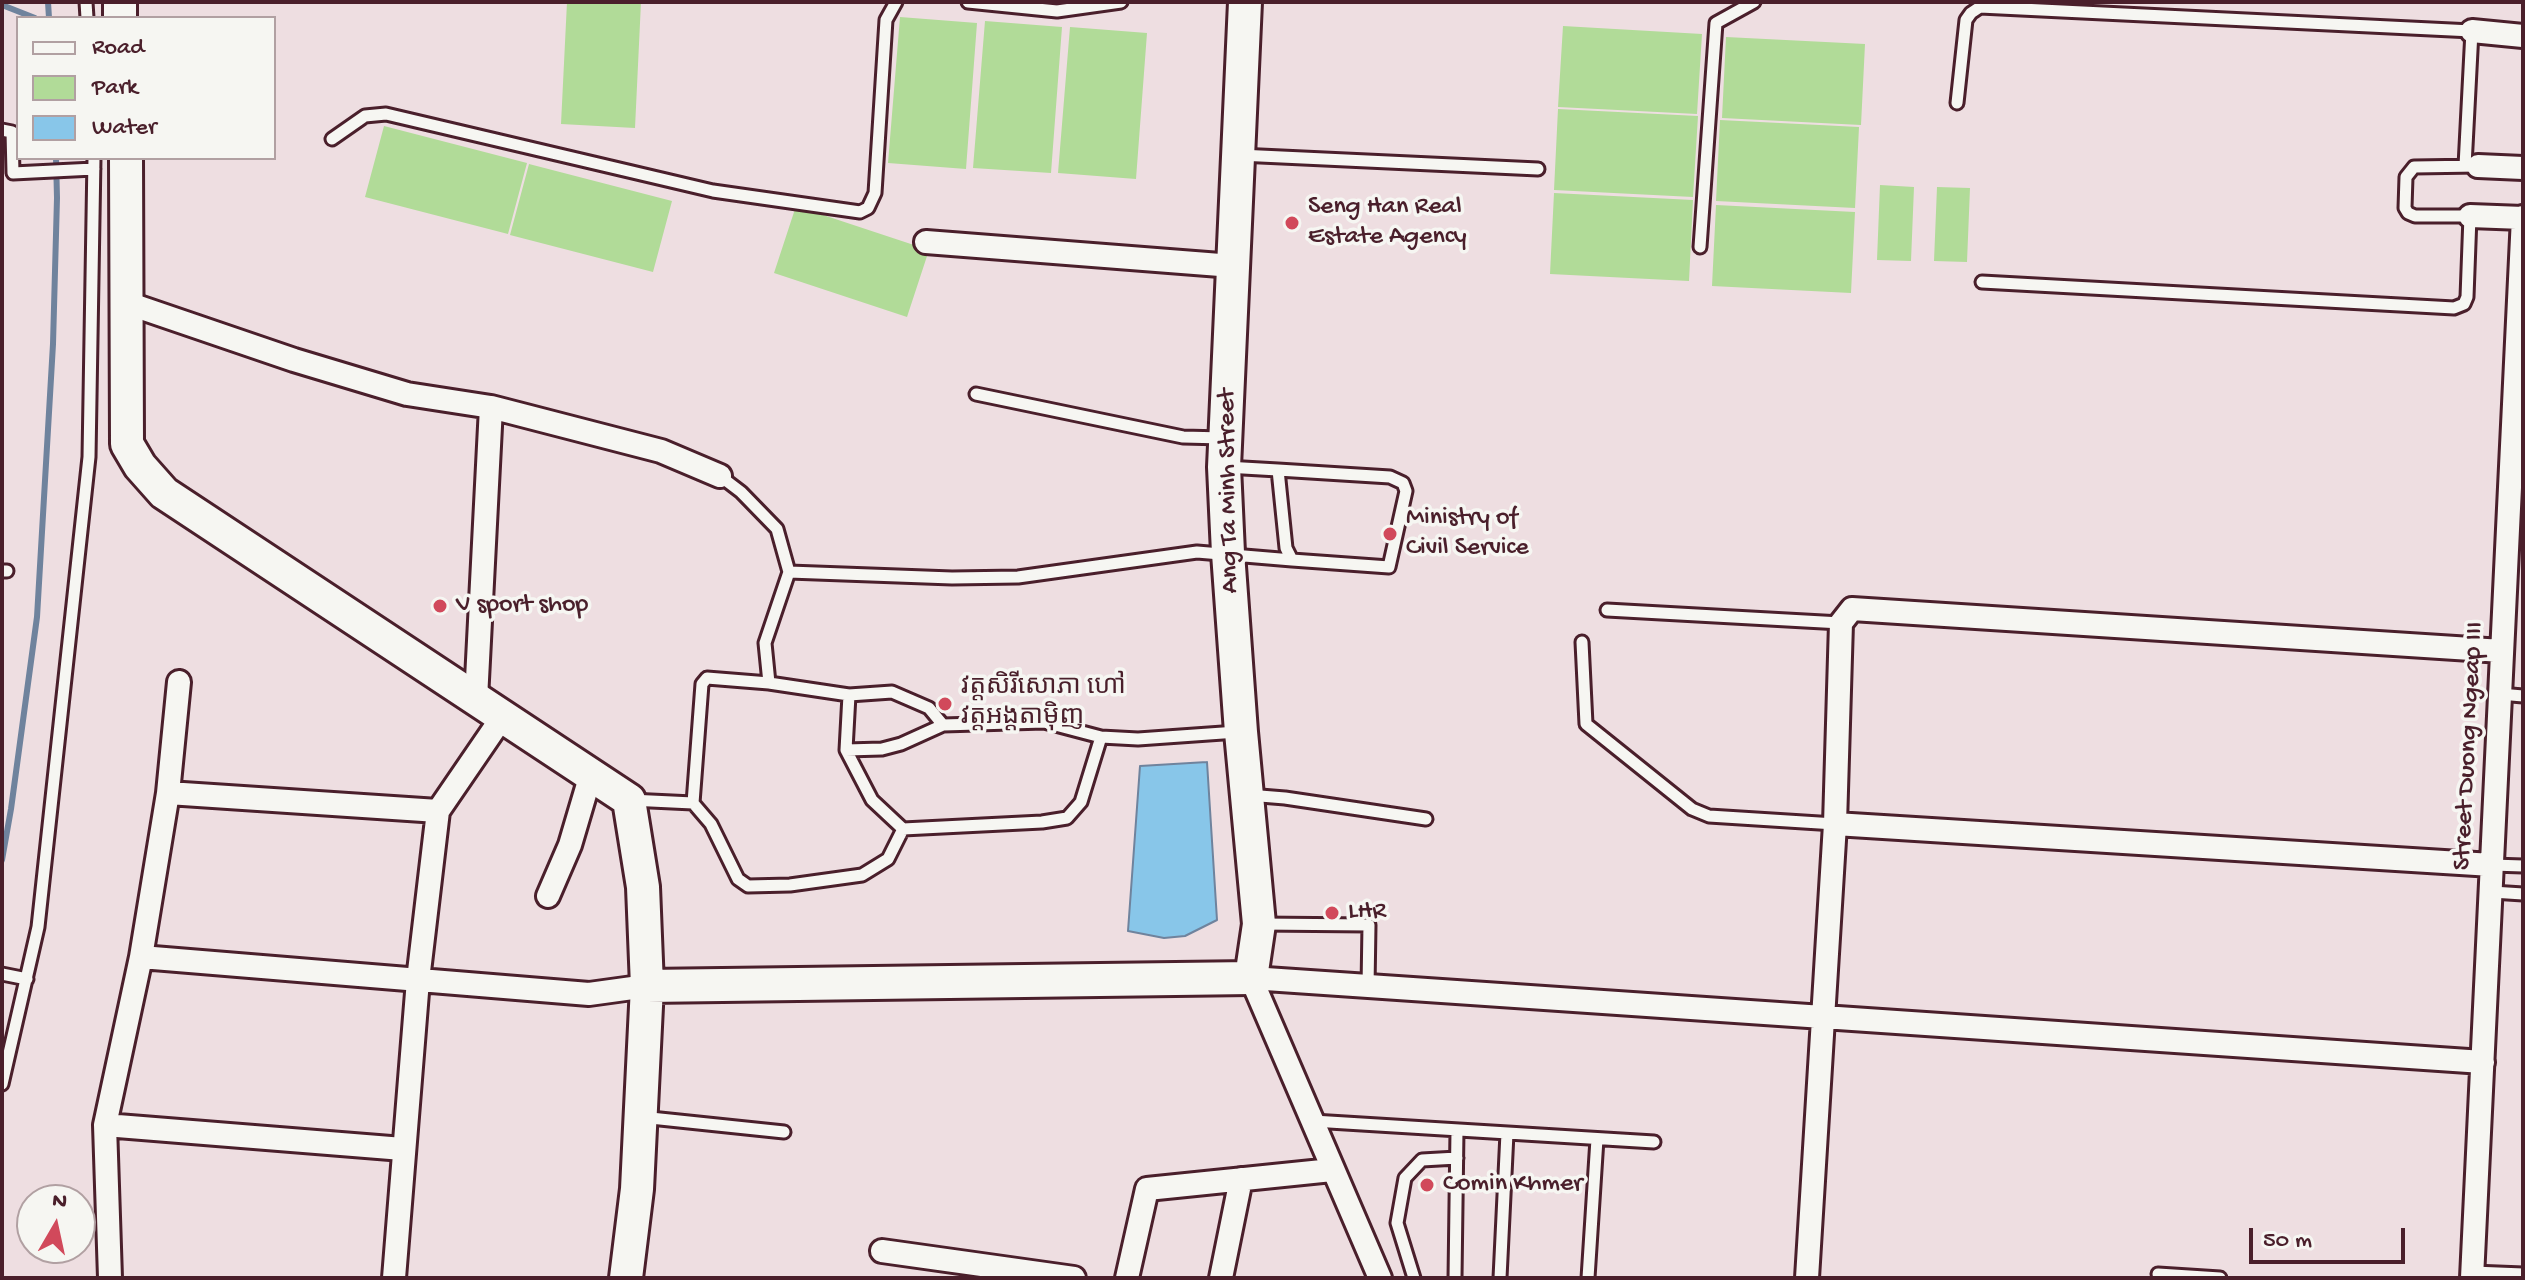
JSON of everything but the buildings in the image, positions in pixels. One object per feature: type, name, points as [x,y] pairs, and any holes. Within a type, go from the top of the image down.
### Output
[{"type":"street","name":"Ang Ta Minh Street","points":[[1245,2],[1225,452],[1228,553],[1259,924],[1251,978]]},
{"type":"street","points":[[2472,31],[2523,36]]},
{"type":"street","points":[[126,160],[127,444],[140,466],[164,493],[629,800],[643,887],[647,986],[637,1189],[626,1278]]},
{"type":"street","points":[[2472,166],[2523,168]]},
{"type":"street","points":[[2470,216],[2523,217]]},
{"type":"street","name":"Street Duong Ngeap III","points":[[2472,1275],[2523,217]]},
{"type":"street","points":[[926,242],[1233,266]]},
{"type":"street","points":[[127,303],[294,360],[407,394],[491,407],[661,451],[720,476]]},
{"type":"street","points":[[476,699],[491,407]]},
{"type":"street","points":[[1807,1278],[1835,824],[1841,623],[1852,609],[2502,651]]},
{"type":"street","points":[[110,1278],[105,1125],[141,957],[168,793],[179,682]]},
{"type":"street","points":[[394,1278],[418,980],[438,811],[503,716]]},
{"type":"street","points":[[548,896],[570,845],[591,774]]},
{"type":"street","points":[[168,793],[438,811]]},
{"type":"street","points":[[1835,824],[2492,865]]},
{"type":"street","points":[[141,957],[589,994],[647,986],[1251,978],[2483,1062]]},
{"type":"street","points":[[1251,978],[1380,1278]]},
{"type":"street","points":[[105,1125],[403,1149]]},
{"type":"street","points":[[1127,1278],[1147,1189],[1332,1170]]},
{"type":"street","points":[[1221,1278],[1241,1179]]},
{"type":"street","points":[[882,1251],[1074,1278]]},
{"type":"lane","points":[[332,139],[365,116],[386,114],[713,191],[860,212],[868,208],[875,193],[886,20],[896,2]]},
{"type":"lane","points":[[968,2],[1057,11],[1121,2]]},
{"type":"lane","points":[[1700,247],[1716,23],[1754,2]]},
{"type":"lane","points":[[1957,103],[1966,20],[1980,7],[2472,31],[2472,166],[2414,167],[2406,177],[2405,208],[2415,216],[2470,216],[2467,297],[2464,304],[2454,308],[1982,282]]},
{"type":"lane","points":[[2,130],[12,132],[13,173],[69,170],[94,164],[89,457],[38,927],[2,1084]]},
{"type":"lane","points":[[1238,155],[1538,169]]},
{"type":"lane","points":[[789,572],[952,578],[1018,577],[1197,552],[1389,567],[1406,491],[1403,483],[1390,477],[1278,470],[1183,437],[976,394]]},
{"type":"lane","points":[[1278,470],[1286,548],[1292,560]]},
{"type":"lane","points":[[720,476],[741,492],[777,529],[789,572],[765,643],[769,683]]},
{"type":"lane","points":[[1607,610],[1841,623]]},
{"type":"lane","points":[[1582,642],[1586,724],[1692,809],[1709,816],[1835,824]]},
{"type":"lane","points":[[903,829],[888,859],[862,875],[790,885],[748,886],[738,879],[711,824],[693,803],[702,684],[707,678],[769,683],[849,695],[892,692],[929,708],[943,725]]},
{"type":"lane","points":[[2500,694],[2523,696]]},
{"type":"lane","points":[[849,695],[846,750],[872,800],[903,829],[1067,818],[1081,802],[1101,737]]},
{"type":"lane","points":[[846,750],[891,747],[943,725],[1044,722],[1101,737],[1138,739],[1241,732]]},
{"type":"lane","points":[[1247,795],[1426,819]]},
{"type":"lane","points":[[629,800],[693,803]]},
{"type":"lane","points":[[2492,865],[2523,866]]},
{"type":"lane","points":[[2492,892],[2523,894]]},
{"type":"lane","points":[[1259,924],[1369,925],[1368,988]]},
{"type":"lane","points":[[2,974],[27,979]]},
{"type":"lane","points":[[641,1117],[784,1132]]},
{"type":"lane","points":[[1313,1121],[1654,1142]]},
{"type":"lane","points":[[1455,1278],[1457,1130]]},
{"type":"lane","points":[[1500,1278],[1507,1133]]},
{"type":"lane","points":[[1588,1278],[1597,1139]]},
{"type":"lane","points":[[1414,1278],[1397,1223],[1405,1178],[1422,1160],[1457,1158]]},
{"type":"lane","points":[[2158,1274],[2220,1278]]},
{"type":"lane","points":[[2472,1275],[2523,1274]]},
{"type":"green space","points":[[567,2],[641,2],[635,128],[561,124]]},
{"type":"green space","points":[[900,17],[977,23],[966,169],[888,163]]},
{"type":"green space","points":[[985,21],[1062,27],[1051,173],[973,168]]},
{"type":"green space","points":[[1563,26],[1702,34],[1697,114],[1558,107]]},
{"type":"green space","points":[[1070,27],[1147,33],[1136,179],[1058,173]]},
{"type":"green space","points":[[1726,37],[1865,44],[1861,125],[1722,118]]},
{"type":"green space","points":[[1558,109],[1698,116],[1693,197],[1554,190]]},
{"type":"green space","points":[[1720,120],[1859,127],[1855,208],[1716,201]]},
{"type":"green space","points":[[384,126],[527,163],[508,234],[365,197]]},
{"type":"green space","points":[[529,164],[672,201],[653,272],[510,235]]},
{"type":"green space","points":[[1880,185],[1914,187],[1911,261],[1877,260]]},
{"type":"green space","points":[[1937,187],[1970,188],[1967,262],[1934,261]]},
{"type":"green space","points":[[1554,193],[1693,200],[1689,281],[1550,274]]},
{"type":"green space","points":[[1716,205],[1855,212],[1851,293],[1712,286]]},
{"type":"green space","points":[[796,206],[929,250],[907,317],[774,273]]},
{"type":"water","points":[[1207,762],[1217,920],[1185,936],[1164,938],[1128,931],[1140,766]]},
{"type":"waterway","points":[[48,2],[49,16]]},
{"type":"waterway","points":[[2,5],[30,16]]},
{"type":"waterway","points":[[2,860],[37,617],[53,344],[56,160]]},
{"type":"place","name":"Seng Han Real Estate Agency","points":[[1292,223]]},
{"type":"place","name":"Ministry of Civil Service","points":[[1390,534]]},
{"type":"place","name":"V sport shop","points":[[440,606]]},
{"type":"place","name":"វត្តសិរីសោភា ហៅ វត្តអង្តតាម៉ិញ","points":[[945,704]]},
{"type":"place","name":"LHR","points":[[1332,913]]},
{"type":"place","name":"Comin Khmer","points":[[1427,1185]]}]
